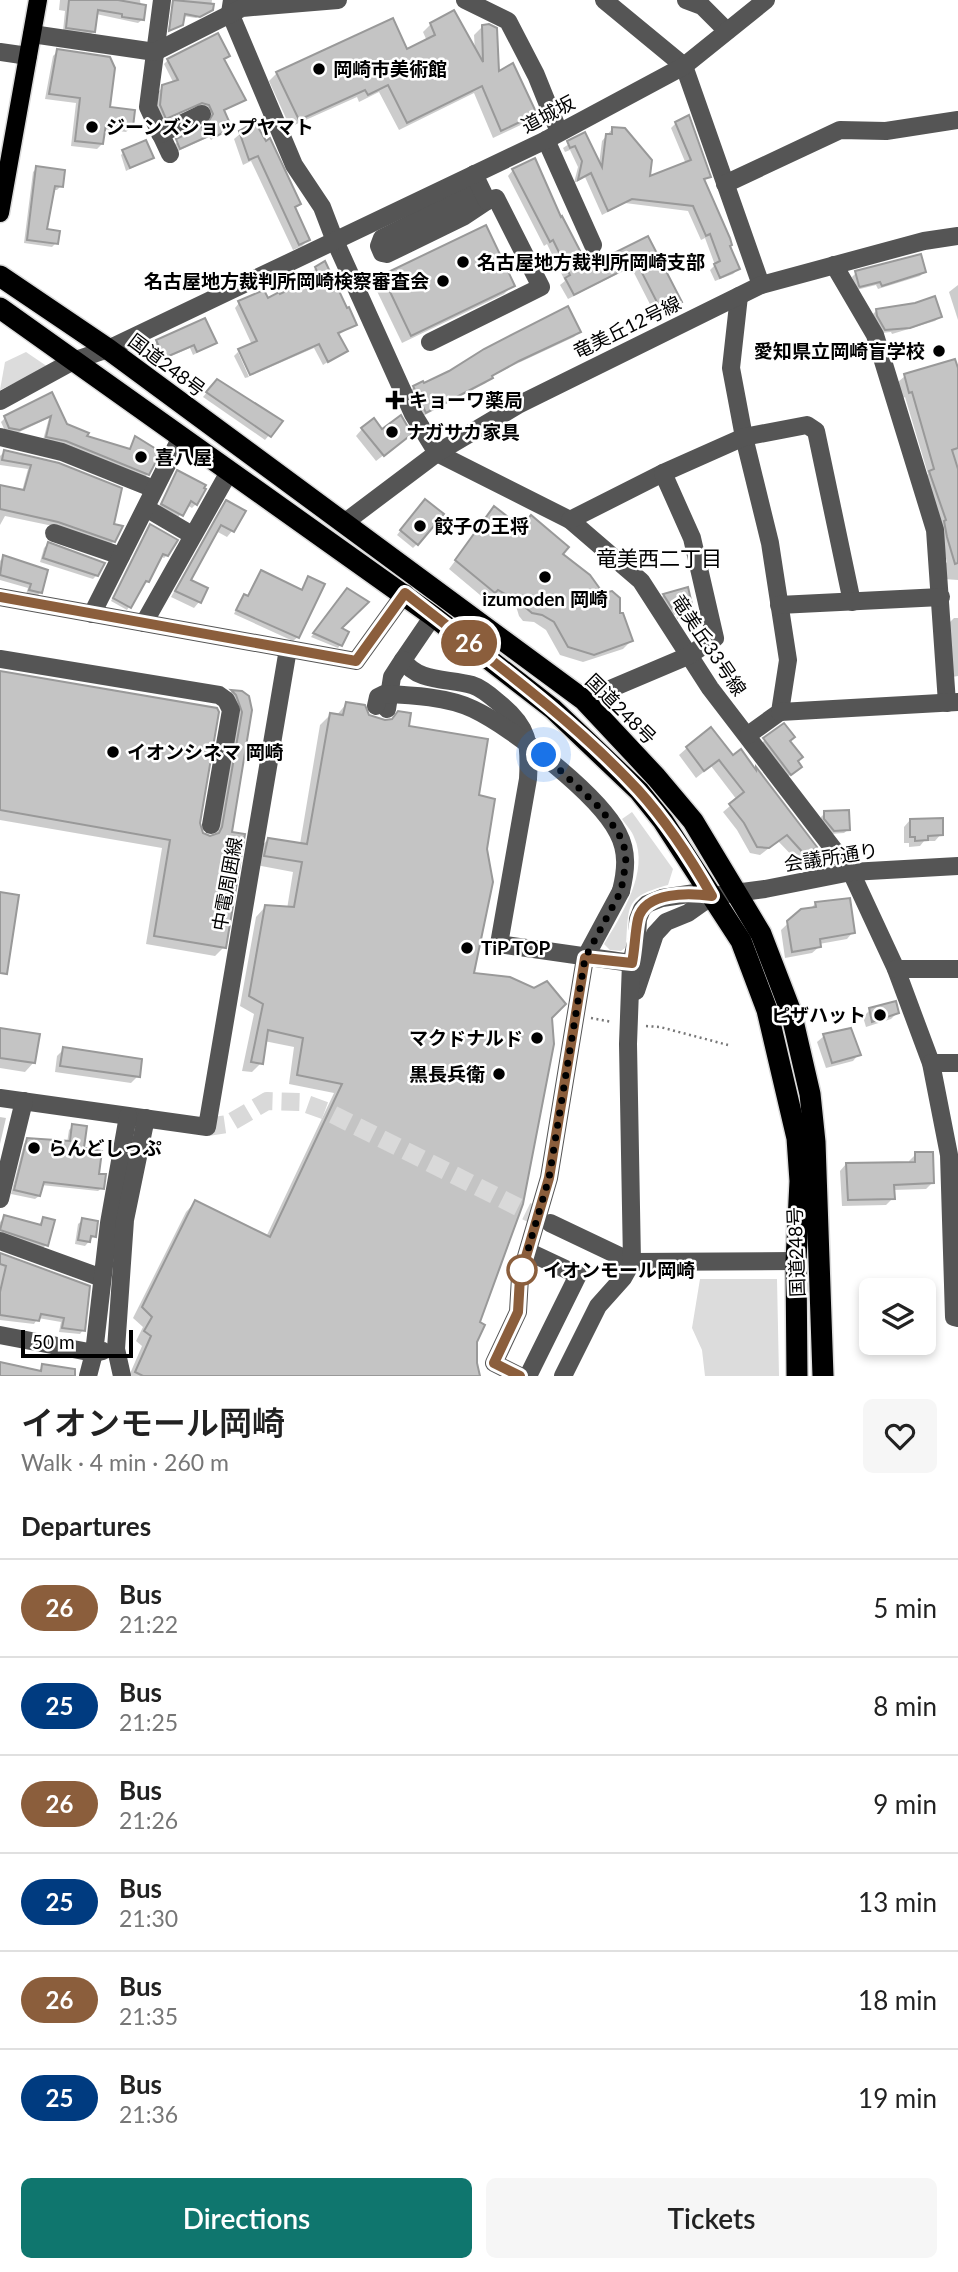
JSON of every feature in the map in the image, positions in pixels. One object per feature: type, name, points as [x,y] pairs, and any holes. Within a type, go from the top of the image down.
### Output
[{"type":"highway","name":"国道248号","points":[[0,276],[108,349],[584,700],[693,821],[761,934],[791,1013],[810,1094],[815,1142],[823,1376]]},
{"type":"highway","name":"国道248号","points":[[0,308],[229,472],[405,593],[553,709],[639,791],[663,821],[741,941],[767,1010],[797,1138],[800,1181],[796,1261],[797,1376]]},
{"type":"main road","points":[[0,213],[38,0]]},
{"type":"street","points":[[162,0],[148,107],[170,154]]},
{"type":"street","points":[[32,34],[155,52],[231,6],[242,8],[338,0]]},
{"type":"street","points":[[465,0],[508,21],[536,75],[552,136],[593,245]]},
{"type":"street","points":[[604,0],[684,66],[761,285]]},
{"type":"street","points":[[686,0],[702,6],[727,31]]},
{"type":"street","name":"道城坂","points":[[0,401],[73,361],[108,349],[335,241],[480,188],[552,136],[684,66],[766,0]]},
{"type":"street","points":[[231,6],[295,165],[322,207],[413,414],[437,453]]},
{"type":"street","points":[[0,52],[28,56]]},
{"type":"street","points":[[160,134],[202,114]]},
{"type":"street","points":[[725,184],[840,130],[886,131],[958,120]]},
{"type":"street","points":[[480,188],[463,217],[387,254],[382,253],[379,246],[383,237],[480,188]]},
{"type":"street","points":[[430,342],[541,287],[496,198],[480,188]]},
{"type":"street","name":"竜美丘12号線","points":[[344,523],[437,453],[518,405],[761,285],[924,241],[958,236]]},
{"type":"street","points":[[748,735],[780,712],[953,702],[935,530],[874,335],[834,265]]},
{"type":"street","points":[[739,296],[731,368],[744,437],[770,543],[788,660],[780,712]]},
{"type":"street","points":[[570,520],[663,473],[744,437],[807,425],[816,431],[852,603]]},
{"type":"street","points":[[92,614],[181,436]]},
{"type":"street","points":[[0,437],[62,452],[154,489]]},
{"type":"street","name":"竜美丘33号線","points":[[437,453],[570,520],[641,581],[688,656],[851,872],[896,969],[931,1063],[953,1155],[954,1317],[958,1318]]},
{"type":"street","points":[[144,623],[229,472]]},
{"type":"street","points":[[584,700],[688,656],[715,638],[692,538],[663,473]]},
{"type":"street","points":[[146,508],[192,535]]},
{"type":"street","points":[[54,533],[121,556]]},
{"type":"street","points":[[0,597],[356,661],[405,593]]},
{"type":"street","points":[[779,606],[941,597]]},
{"type":"street","points":[[433,616],[392,677],[382,708],[378,697],[384,694],[442,701],[472,709],[544,755],[600,808],[618,832],[624,846],[626,862],[621,891],[585,958],[549,1178],[520,1277],[518,1312],[494,1363],[520,1376]]},
{"type":"street","name":"中電周囲線","points":[[137,1117],[207,1127],[288,649]]},
{"type":"street","points":[[0,659],[219,695],[226,700],[231,710],[211,825]]},
{"type":"street","points":[[403,660],[418,675],[475,686],[515,716],[527,733],[528,779],[499,944],[632,963],[629,1017],[632,1262],[623,1278],[598,1306],[563,1376]]},
{"type":"street","name":"会議所通り","points":[[632,963],[638,919],[642,909],[662,898],[738,893],[851,872],[958,866]]},
{"type":"street","points":[[629,1017],[655,934],[666,922],[688,913],[712,896]]},
{"type":"street","points":[[896,969],[958,969]]},
{"type":"street","points":[[931,1063],[958,1062]]},
{"type":"street","points":[[0,1098],[137,1117]]},
{"type":"street","points":[[0,1199],[24,1101]]},
{"type":"street","points":[[88,1376],[102,1278],[137,1117]]},
{"type":"street","points":[[122,1376],[116,1349],[125,1220],[137,1117]]},
{"type":"street","points":[[550,1223],[632,1262],[796,1261]]},
{"type":"street","points":[[0,1241],[102,1278]]},
{"type":"street","points":[[528,1376],[578,1275],[529,1252]]},
{"type":"street","points":[[0,1335],[93,1353],[116,1349]]},
{"type":"path","points":[[577,1016],[629,1017],[728,1045]]},
{"type":"shaded area","points":[[26,352],[48,367],[0,390],[5,362]]},
{"type":"shaded area","points":[[632,812],[673,869],[668,885],[643,894],[632,905],[626,947],[621,951],[610,950],[604,944],[625,907],[636,878],[638,850],[634,837],[622,819]]},
{"type":"shaded area","points":[[700,1279],[777,1279],[779,1376],[705,1376],[702,1350],[692,1328]]},
{"type":"building","points":[[69,0],[118,0],[146,5],[144,20],[98,10],[95,32],[66,28]]},
{"type":"building","points":[[173,0],[214,4],[213,10],[200,17],[185,14],[183,25],[169,31]]},
{"type":"building","points":[[454,10],[483,62],[482,25],[489,24],[497,28],[499,71],[513,63],[537,114],[501,131],[482,86],[407,123],[388,85],[368,95],[365,90],[299,120],[276,72],[393,18],[407,49],[435,35],[430,23]]},
{"type":"building","points":[[218,33],[230,56],[224,59],[246,100],[224,110],[232,128],[180,149],[176,139],[207,124],[213,114],[209,105],[202,103],[166,119],[160,105],[162,85],[178,80],[167,59]]},
{"type":"building","points":[[57,49],[110,57],[115,68],[110,107],[135,110],[133,127],[106,124],[103,144],[75,141],[80,98],[49,94]]},
{"type":"building","points":[[689,115],[711,177],[704,179],[730,238],[730,246],[740,269],[720,278],[714,264],[720,261],[710,234],[706,236],[693,206],[632,199],[608,211],[591,173],[578,180],[582,161],[575,146],[570,148],[567,141],[585,132],[602,167],[606,134],[612,134],[612,127],[625,128],[652,160],[650,176],[691,160],[675,122]]},
{"type":"building","points":[[255,122],[266,141],[270,138],[301,204],[295,207],[310,240],[299,245],[258,156],[249,160],[239,131]]},
{"type":"building","points":[[146,140],[154,158],[130,168],[122,150]]},
{"type":"building","points":[[535,158],[561,217],[588,266],[648,236],[682,302],[662,312],[637,263],[574,295],[565,278],[570,275],[553,240],[550,242],[512,169]]},
{"type":"building","points":[[36,166],[65,170],[63,187],[55,186],[47,229],[60,231],[58,244],[27,240]]},
{"type":"building","points":[[486,225],[515,286],[411,336],[382,275]]},
{"type":"building","points":[[921,254],[926,272],[882,286],[880,282],[859,286],[855,271]]},
{"type":"building","points":[[325,261],[357,325],[338,333],[348,351],[328,362],[319,344],[250,375],[238,349],[257,341],[238,301],[264,290],[268,298],[279,292],[280,294],[319,276],[315,267]]},
{"type":"building","points":[[935,296],[942,317],[910,328],[885,330],[877,316],[876,309],[915,303]]},
{"type":"building","points":[[568,306],[581,332],[519,361],[492,376],[493,378],[426,413],[413,386],[449,371],[484,349]]},
{"type":"building","points":[[205,318],[217,343],[197,352],[194,345],[164,358],[156,340]]},
{"type":"building","points":[[955,359],[958,368],[958,448],[952,450],[958,469],[958,563],[955,564],[947,537],[946,520],[929,471],[934,469],[912,392],[909,393],[904,374]]},
{"type":"building","points":[[217,379],[283,421],[271,437],[206,392]]},
{"type":"building","points":[[52,392],[67,424],[89,433],[87,436],[130,449],[135,436],[161,452],[149,475],[66,441],[46,437],[51,416],[20,430],[9,428],[4,416]]},
{"type":"building","points":[[401,415],[412,434],[384,456],[361,428],[374,418],[382,429]]},
{"type":"building","points":[[4,450],[59,463],[122,488],[114,524],[123,526],[115,542],[58,522],[0,509],[0,485],[24,490],[31,465],[2,460]]},
{"type":"building","points":[[177,470],[206,485],[197,505],[191,501],[183,516],[161,504]]},
{"type":"building","points":[[425,499],[444,514],[418,545],[400,530]]},
{"type":"building","points":[[226,500],[246,511],[234,532],[221,525],[191,580],[208,588],[201,603],[175,591]]},
{"type":"building","points":[[494,506],[521,527],[531,515],[569,547],[563,554],[590,575],[603,593],[612,591],[620,598],[620,613],[623,613],[633,641],[594,655],[568,647],[554,622],[532,613],[526,608],[524,598],[507,595],[498,590],[495,593],[455,560]]},
{"type":"building","points":[[150,524],[178,540],[168,556],[163,554],[149,582],[146,581],[131,608],[113,598]]},
{"type":"building","points":[[48,542],[105,563],[98,576],[43,558]]},
{"type":"building","points":[[3,555],[48,570],[42,593],[29,590],[31,584],[0,575]]},
{"type":"building","points":[[261,570],[302,590],[308,576],[325,584],[299,638],[236,610],[244,594],[248,596]]},
{"type":"building","points":[[688,587],[694,613],[681,616],[680,611],[675,613],[663,594]]},
{"type":"building","points":[[347,588],[369,602],[342,628],[349,632],[342,646],[313,633]]},
{"type":"building","points":[[0,671],[217,708],[219,712],[200,823],[203,833],[210,836],[219,833],[222,827],[242,712],[236,695],[231,690],[242,691],[249,696],[252,710],[232,832],[245,834],[226,948],[154,936],[170,840],[0,810]]},
{"type":"building","name":"イオンモール岡崎","points":[[346,702],[365,705],[369,715],[385,720],[392,719],[398,711],[411,713],[409,726],[488,739],[479,795],[495,799],[487,849],[493,882],[474,973],[510,977],[534,988],[547,981],[566,1004],[552,1018],[554,1044],[523,1204],[480,1322],[485,1325],[477,1342],[480,1376],[143,1376],[135,1372],[151,1336],[144,1331],[152,1317],[142,1307],[195,1200],[270,1237],[342,1084],[297,1075],[303,1038],[268,1030],[263,1064],[251,1062],[263,1004],[249,996],[265,905],[294,907],[302,862],[264,856],[268,838],[307,844],[330,713],[343,715]]},
{"type":"building","points":[[784,723],[795,737],[790,741],[803,757],[798,761],[802,767],[791,775],[763,738]]},
{"type":"building","points":[[711,727],[733,755],[741,749],[817,847],[806,856],[787,835],[769,848],[757,847],[744,823],[729,804],[744,792],[719,760],[704,771],[686,747]]},
{"type":"building","points":[[849,810],[850,830],[834,831],[824,819],[824,811]]},
{"type":"building","points":[[943,818],[943,835],[928,836],[928,840],[915,841],[915,837],[910,837],[910,819]]},
{"type":"building","points":[[0,892],[19,895],[7,974],[0,973]]},
{"type":"building","points":[[850,898],[855,933],[820,939],[821,947],[792,952],[787,921],[801,909],[816,907],[815,902]]},
{"type":"building","points":[[896,1001],[899,1013],[872,1022],[869,1008]]},
{"type":"building","points":[[0,1028],[40,1034],[35,1063],[0,1058]]},
{"type":"building","points":[[851,1028],[861,1055],[832,1063],[823,1034]]},
{"type":"building","points":[[63,1047],[142,1059],[140,1077],[60,1066]]},
{"type":"building","points":[[72,1124],[87,1126],[84,1148],[102,1151],[99,1174],[106,1174],[104,1189],[44,1182],[40,1196],[14,1190],[27,1138],[70,1141]]},
{"type":"building","points":[[915,1152],[933,1152],[934,1183],[894,1185],[895,1199],[848,1200],[846,1163],[915,1162]]},
{"type":"building","points":[[4,1215],[41,1225],[43,1217],[55,1220],[48,1246],[0,1230]]},
{"type":"building","points":[[82,1218],[98,1221],[96,1237],[91,1236],[90,1242],[78,1240]]},
{"type":"building","points":[[0,1253],[90,1286],[85,1331],[62,1328],[64,1318],[41,1314],[39,1321],[0,1315],[0,1292],[6,1266],[0,1264]]},
{"type":"building","points":[[0,1362],[41,1371],[42,1364],[75,1369],[75,1376],[0,1376]]},
{"type":"tunnel","points":[[207,1127],[228,1124],[267,1101],[301,1102],[326,1111],[550,1223]]},
{"type":"bus line","name":"26","points":[[0,597],[356,661],[405,593],[553,709],[596,748],[639,791],[683,849],[712,896],[695,893],[662,898],[647,904],[638,919],[632,963],[585,958],[549,1178],[520,1277],[518,1312],[494,1363],[520,1376]]},
{"type":"place","name":"岡崎市美術館","points":[[319,69]]},
{"type":"place","name":"ジーンズショップヤマト","points":[[92,127]]},
{"type":"place","name":"名古屋地方裁判所岡崎支部","points":[[463,262]]},
{"type":"place","name":"名古屋地方裁判所岡崎検察審査会","points":[[443,281]]},
{"type":"place","name":"愛知県立岡崎盲学校","points":[[939,351]]},
{"type":"place","name":"キョーワ薬局","points":[[395,400]]},
{"type":"place","name":"ナガサカ家具","points":[[392,432]]},
{"type":"place","name":"喜八屋","points":[[141,457]]},
{"type":"place","name":"餃子の王将","points":[[420,526]]},
{"type":"place","name":"izumoden 岡崎","points":[[545,577]]},
{"type":"place","name":"イオンシネマ 岡崎","points":[[113,752]]},
{"type":"place","name":"TiP TOP","points":[[467,948]]},
{"type":"place","name":"ピザハット","points":[[880,1015]]},
{"type":"place","name":"マクドナルド","points":[[537,1038]]},
{"type":"place","name":"黒長兵衛","points":[[499,1074]]},
{"type":"place","name":"らんどしっぷ","points":[[34,1148]]},
{"type":"place","name":"イオンモール岡崎","points":[[522,1270]]},
{"type":"district","name":"竜美西二丁目","points":[[659,559]]},
{"type":"route","points":[[522,1270],[520,1277],[549,1178],[585,958],[621,891],[626,862],[624,846],[618,832],[600,808],[544,755]]}]
